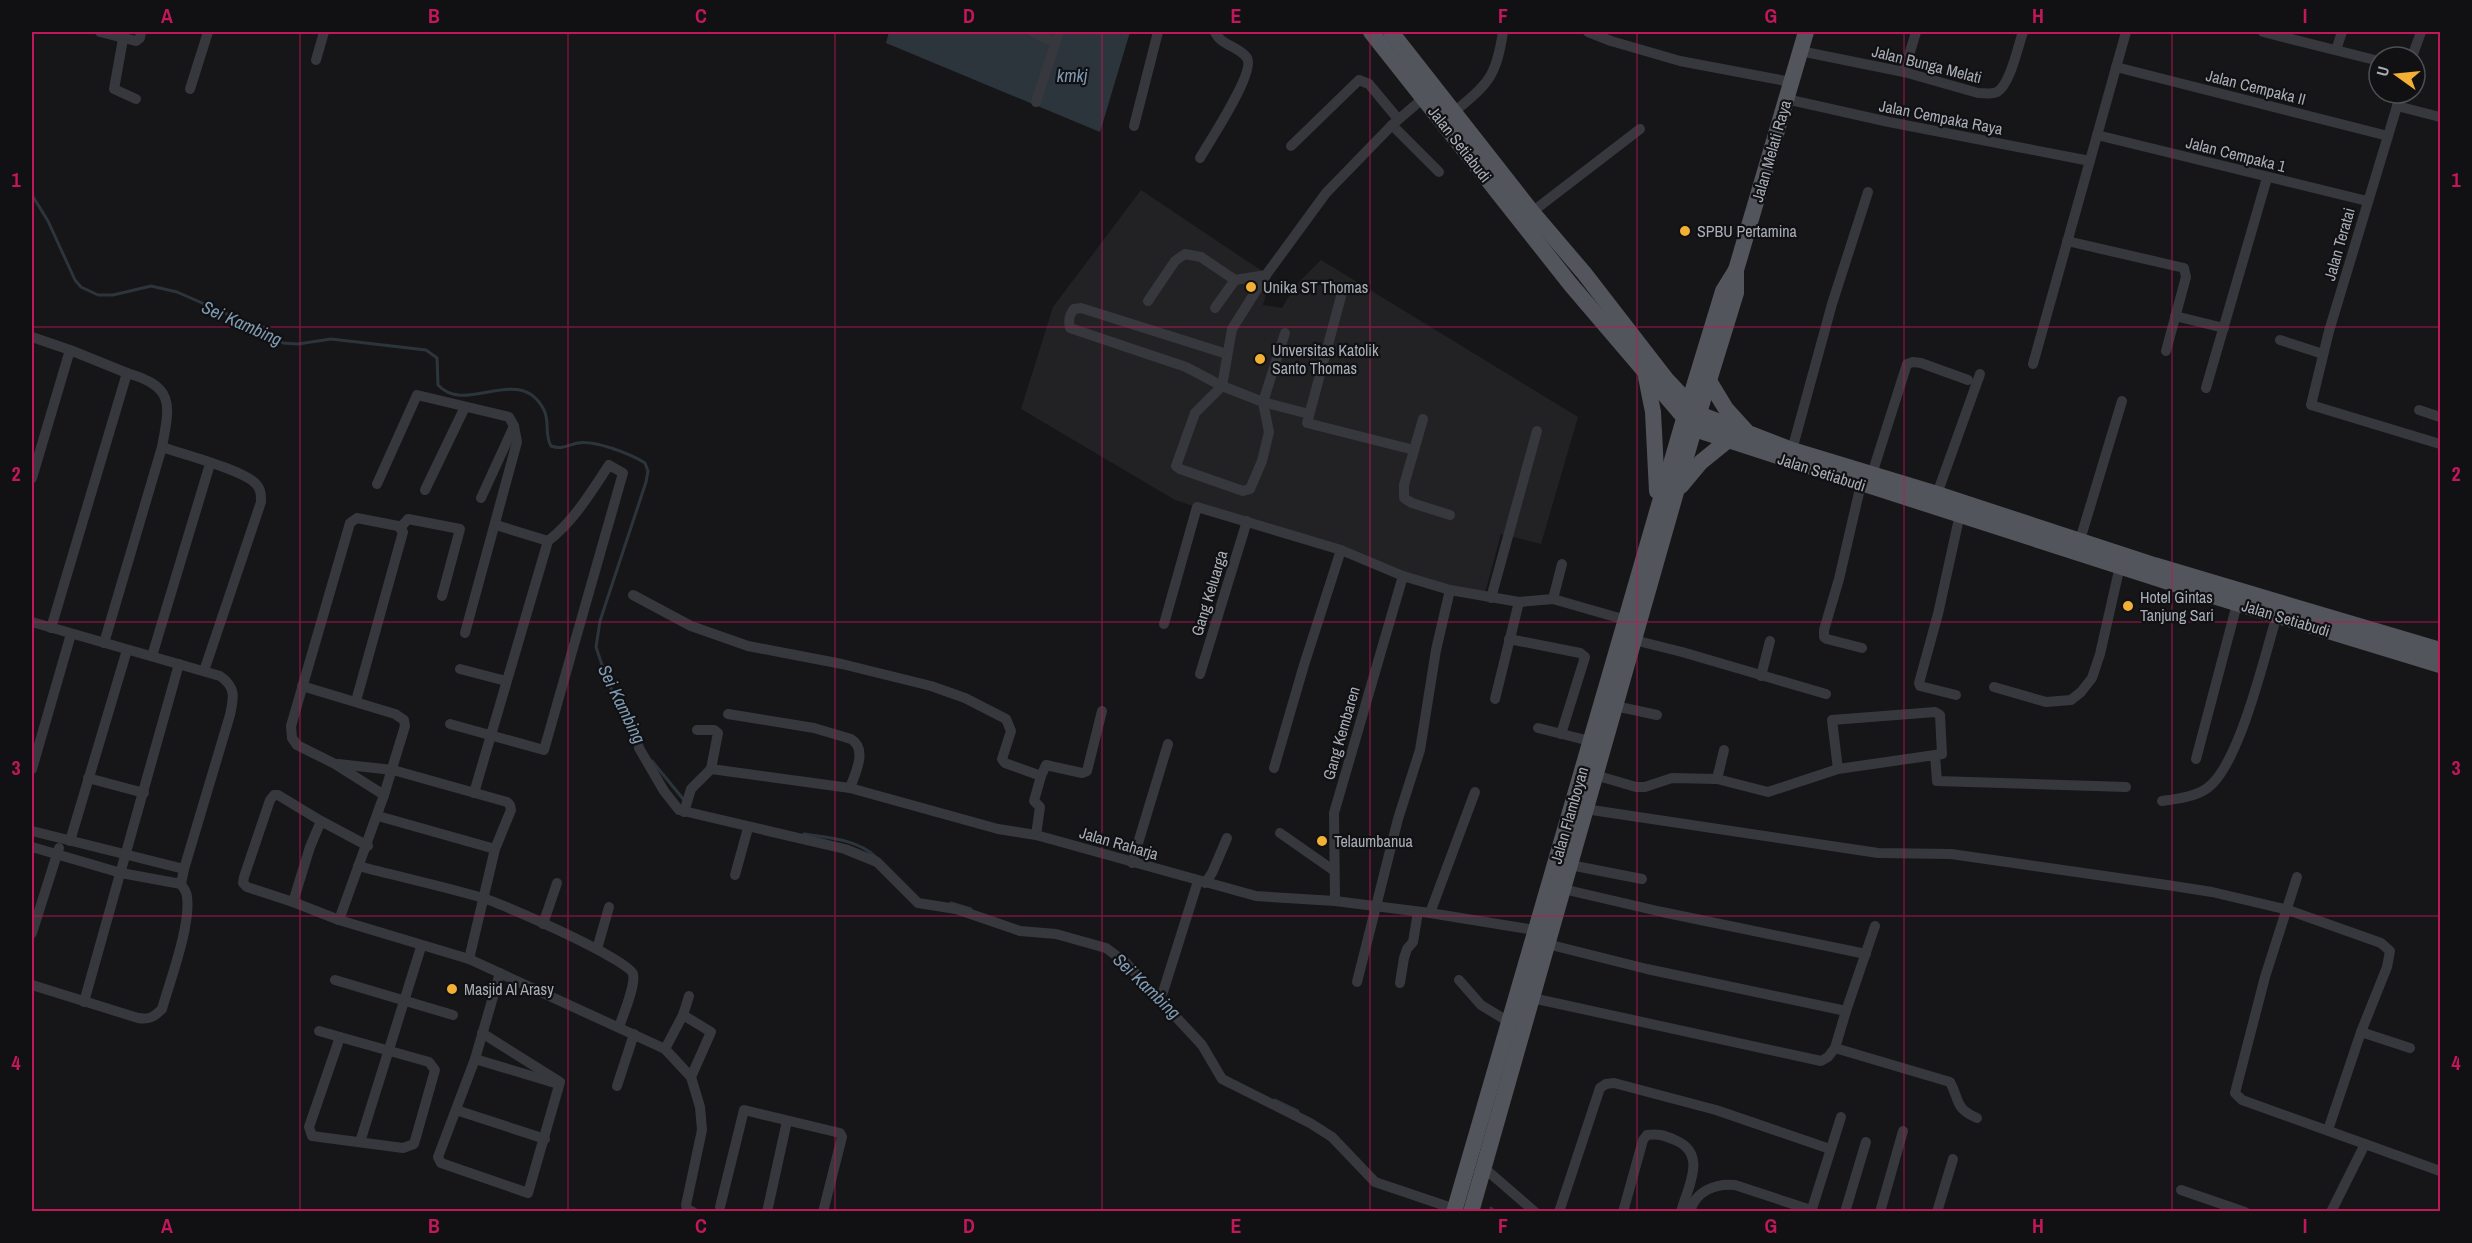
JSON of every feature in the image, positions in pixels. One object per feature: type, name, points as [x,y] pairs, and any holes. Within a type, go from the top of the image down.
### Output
[{"type":"main road","name":"Jalan Setiabudi","points":[[1371,32],[1430,93],[1455,112],[1532,212],[1584,273],[1666,379],[1691,417],[1748,433],[1959,514],[2237,604],[2440,665]]},
{"type":"main road","name":"Jalan Setiabudi","points":[[1391,32],[1430,93],[1571,285],[1645,374],[1691,417],[1727,441],[1867,479],[1937,494],[2164,569],[2440,650]]},
{"type":"main road","name":"Jalan Melati Raya","points":[[1691,417],[1700,365],[1723,291],[1736,270],[1806,32]]},
{"type":"main road","name":"Jalan Melati Raya","points":[[1691,417],[1709,381],[1736,293],[1736,270]]},
{"type":"main road","points":[[1571,285],[1584,273]]},
{"type":"main road","points":[[1666,379],[1683,375],[1700,365]]},
{"type":"main road","points":[[1645,374],[1653,412],[1658,507]]},
{"type":"main road","points":[[1709,381],[1726,409],[1748,433]]},
{"type":"main road","name":"Jalan Flamboyan","points":[[1459,1209],[1476,1191],[1532,999],[1544,936],[1590,741],[1626,620],[1676,493],[1691,417]]},
{"type":"main road","name":"Jalan Flamboyan","points":[[1459,1209],[1463,1179],[1509,1022],[1563,889],[1634,640],[1658,507],[1691,417]]},
{"type":"main road","points":[[1676,493],[1701,462],[1727,441]]},
{"type":"street","points":[[100,32],[123,39],[138,40],[141,32]]},
{"type":"street","points":[[190,89],[208,32]]},
{"type":"street","points":[[316,60],[324,32]]},
{"type":"street","points":[[1033,32],[1055,43]]},
{"type":"street","points":[[1036,102],[1059,32]]},
{"type":"street","points":[[1134,126],[1158,32]]},
{"type":"street","points":[[1200,158],[1238,93],[1249,61],[1245,55],[1220,40],[1215,32]]},
{"type":"street","points":[[1455,112],[1486,84],[1493,74],[1500,54],[1503,32]]},
{"type":"street","points":[[1588,32],[1680,61],[1791,82]]},
{"type":"street","points":[[1904,72],[1917,32]]},
{"type":"street","name":"Jalan Bunga Melati","points":[[1800,51],[1904,72],[1978,93],[1991,94],[2000,91],[2005,82],[2013,66],[2023,32]]},
{"type":"street","points":[[2032,364],[2127,32]]},
{"type":"street","points":[[2263,32],[2367,58]]},
{"type":"street","points":[[2336,50],[2342,32]]},
{"type":"street","points":[[123,39],[114,89],[136,99]]},
{"type":"street","name":"Jalan Cempaka II","points":[[2116,67],[2388,136]]},
{"type":"street","points":[[1291,146],[1359,80],[1370,84],[1395,122],[1439,172]]},
{"type":"street","points":[[1285,333],[1263,402],[1269,432],[1262,461],[1250,489],[1239,491],[1180,470],[1176,465],[1195,413],[1222,386],[1232,328],[1266,275],[1326,193],[1395,122],[1430,93]]},
{"type":"street","name":"Jalan Cempaka Raya","points":[[1786,99],[1889,123],[2090,161]]},
{"type":"street","points":[[2397,106],[2440,117]]},
{"type":"street","name":"Jalan Teratai","points":[[2397,106],[2367,201],[2323,354],[2311,405],[2440,444]]},
{"type":"street","points":[[1532,212],[1640,129]]},
{"type":"street","name":"Jalan Cempaka 1","points":[[2097,135],[2367,201]]},
{"type":"street","points":[[2206,388],[2267,178]]},
{"type":"street","points":[[1792,450],[1832,304],[1868,192]]},
{"type":"street","points":[[2067,241],[2184,268],[2186,277],[2166,351]]},
{"type":"street","points":[[1148,301],[1175,261],[1185,254],[1201,257],[1235,280],[1266,275]]},
{"type":"street","points":[[1215,308],[1235,280]]},
{"type":"street","points":[[1343,289],[1307,422],[1309,425],[1414,450]]},
{"type":"street","points":[[1227,354],[1081,308],[1074,309],[1068,322],[1070,328],[1186,367],[1222,386],[1263,402],[1309,414]]},
{"type":"street","points":[[2175,316],[2224,328]]},
{"type":"street","points":[[32,337],[152,382],[164,393],[169,410],[162,447],[104,643]]},
{"type":"street","points":[[2280,340],[2323,354]]},
{"type":"street","points":[[32,477],[70,350]]},
{"type":"street","points":[[1862,648],[1827,639],[1824,637],[1824,630],[1867,479],[1907,364],[1921,363],[1968,380]]},
{"type":"street","points":[[51,628],[128,373]]},
{"type":"street","points":[[1937,494],[1980,374]]},
{"type":"street","points":[[377,484],[417,395],[509,417],[514,426],[517,442],[465,633]]},
{"type":"street","points":[[2080,540],[2122,401]]},
{"type":"street","points":[[425,490],[465,407]]},
{"type":"street","points":[[2419,410],[2440,417]]},
{"type":"street","points":[[1423,419],[1404,485],[1404,498],[1412,503],[1450,515]]},
{"type":"street","points":[[481,498],[514,426]]},
{"type":"street","points":[[1491,598],[1537,431]]},
{"type":"street","points":[[162,447],[237,472],[258,485],[261,502],[204,672]]},
{"type":"street","points":[[152,657],[210,464]]},
{"type":"street","points":[[450,724],[491,735],[544,750],[623,473],[609,465],[583,503],[558,533],[548,541],[506,681],[491,735],[474,793]]},
{"type":"street","points":[[1164,624],[1195,509],[1200,508],[1341,550],[1403,576],[1450,590],[1519,602],[1553,599],[1626,620]]},
{"type":"street","points":[[1956,695],[1920,686],[1919,682],[1936,622],[1959,514]]},
{"type":"street","points":[[384,795],[335,764],[297,745],[292,738],[291,726],[351,520],[360,518],[401,527]]},
{"type":"street","points":[[356,701],[402,538],[401,527],[408,519],[430,521],[460,529],[442,596]]},
{"type":"street","name":"Gang Keluarga","points":[[1200,674],[1247,521]]},
{"type":"street","points":[[496,525],[548,541]]},
{"type":"street","points":[[1274,768],[1341,550]]},
{"type":"street","points":[[1553,599],[1562,564]]},
{"type":"street","points":[[1994,687],[2046,702],[2071,700],[2080,692],[2092,678],[2100,654],[2120,566]]},
{"type":"street","name":"Gang Kembaren","points":[[1335,901],[1334,813],[1403,576]]},
{"type":"street","points":[[1357,982],[1398,819],[1419,750],[1436,650],[1450,590]]},
{"type":"street","points":[[633,595],[692,626],[748,646],[883,673],[965,699],[1006,719],[1011,731],[1003,757],[1005,763],[1041,776]]},
{"type":"street","points":[[1495,699],[1519,602]]},
{"type":"street","points":[[2196,759],[2237,604]]},
{"type":"street","points":[[2162,801],[2197,793],[2206,789],[2218,778],[2232,753],[2246,717],[2277,615]]},
{"type":"street","points":[[32,622],[220,676],[228,681],[234,692],[183,868],[181,884],[187,893],[185,923],[162,1009],[154,1017],[147,1019],[32,985]]},
{"type":"street","points":[[32,769],[71,634]]},
{"type":"street","points":[[1509,639],[1580,653],[1586,657],[1561,734]]},
{"type":"street","points":[[1634,640],[1826,694]]},
{"type":"street","points":[[1761,676],[1770,641]]},
{"type":"street","points":[[32,933],[57,855],[66,841],[88,778],[126,650]]},
{"type":"street","points":[[84,1002],[179,664]]},
{"type":"street","points":[[460,669],[506,681]]},
{"type":"street","points":[[302,686],[398,715],[405,722],[378,816],[339,920]]},
{"type":"street","points":[[1615,706],[1658,715]]},
{"type":"street","points":[[1036,835],[1040,807],[1034,801],[1046,765],[1082,773],[1087,771],[1102,711]]},
{"type":"street","points":[[1595,775],[1636,787],[1645,787],[1672,778],[1717,779],[1768,792],[1838,769],[1942,754],[1940,715],[1935,712],[1832,720],[1838,769]]},
{"type":"street","points":[[728,714],[814,728],[857,742],[860,749],[850,788]]},
{"type":"street","points":[[1538,728],[1590,741]]},
{"type":"street","points":[[685,810],[691,789],[711,769],[718,733],[714,730],[697,730]]},
{"type":"street","points":[[1132,863],[1168,744]]},
{"type":"street","points":[[639,748],[677,809],[865,855],[877,861],[909,896],[925,905],[956,909],[1020,931],[1056,934],[1106,948],[1125,962],[1202,1045],[1222,1079],[1310,1123],[1332,1137],[1375,1182],[1459,1209]]},
{"type":"street","points":[[1717,779],[1724,750]]},
{"type":"street","points":[[1935,755],[1937,781],[2126,787]]},
{"type":"street","points":[[335,764],[393,770],[510,805],[511,810],[495,849],[469,959]]},
{"type":"street","name":"Jalan Raharja","points":[[711,769],[850,788],[998,829],[1036,835],[1256,896],[1282,900],[1335,901],[1424,912],[1544,936],[1647,969],[1846,1011]]},
{"type":"street","points":[[88,778],[144,793]]},
{"type":"street","points":[[1400,983],[1407,949],[1413,942],[1475,792]]},
{"type":"street","points":[[368,846],[278,795],[274,795],[270,800],[243,877],[243,883],[339,920],[421,947],[469,959],[665,1049],[691,1077],[700,1107],[702,1130],[686,1205],[687,1209],[693,1212]]},
{"type":"street","points":[[1586,809],[1878,853],[1951,854],[2212,892],[2288,910],[2381,943],[2390,951],[2387,967],[2361,1032],[2328,1130]]},
{"type":"street","points":[[378,816],[495,849]]},
{"type":"street","points":[[293,903],[321,820]]},
{"type":"street","points":[[735,875],[748,828]]},
{"type":"street","points":[[32,831],[126,856],[183,868]]},
{"type":"street","points":[[1280,833],[1333,870]]},
{"type":"street","points":[[1163,992],[1201,882],[1212,873],[1227,838]]},
{"type":"street","points":[[32,847],[121,873],[181,884]]},
{"type":"street","points":[[1570,865],[1642,879]]},
{"type":"street","points":[[358,866],[485,899],[597,949],[629,967],[633,974],[633,982],[619,1027]]},
{"type":"street","points":[[2297,877],[2265,977],[2235,1093],[2242,1100],[2440,1172]]},
{"type":"street","points":[[543,924],[557,883]]},
{"type":"street","points":[[1563,889],[1866,954]]},
{"type":"street","points":[[597,949],[609,907]]},
{"type":"street","points":[[1532,999],[1817,1062],[1828,1057],[1835,1048],[1875,926]]},
{"type":"street","points":[[360,1142],[421,947]]},
{"type":"street","points":[[482,1033],[559,1080],[560,1084],[530,1191],[526,1193],[441,1163],[438,1157],[475,1059],[482,1033],[500,973]]},
{"type":"street","points":[[335,980],[453,1015]]},
{"type":"street","points":[[1459,980],[1481,1005],[1509,1022]]},
{"type":"street","points":[[665,1049],[683,1014],[689,996]]},
{"type":"street","points":[[683,1014],[711,1032],[691,1077]]},
{"type":"street","points":[[319,1031],[429,1062],[435,1070],[414,1144],[403,1148],[312,1136],[309,1127],[340,1037]]},
{"type":"street","points":[[2361,1032],[2410,1048]]},
{"type":"street","points":[[617,1086],[634,1034]]},
{"type":"street","points":[[1835,1048],[1950,1082],[1959,1107],[1965,1113],[1977,1118]]},
{"type":"street","points":[[475,1059],[560,1084]]},
{"type":"street","points":[[1559,1212],[1600,1088],[1606,1084],[1614,1083],[1716,1110],[1830,1149]]},
{"type":"street","points":[[456,1110],[545,1139]]},
{"type":"street","points":[[720,1207],[742,1111],[839,1132],[842,1136],[823,1212]]},
{"type":"street","points":[[1690,1212],[1696,1198],[1712,1186],[1723,1184],[1735,1185],[1811,1211],[1841,1117]]},
{"type":"street","points":[[767,1212],[787,1121]]},
{"type":"street","points":[[1880,1212],[1903,1131]]},
{"type":"street","points":[[1623,1212],[1643,1140],[1647,1135],[1652,1134],[1662,1135],[1685,1144],[1693,1153],[1695,1162],[1681,1212]]},
{"type":"street","points":[[1845,1212],[1866,1142]]},
{"type":"street","points":[[2331,1212],[2365,1144]]},
{"type":"street","points":[[1937,1212],[1953,1159]]},
{"type":"street","points":[[1483,1167],[1535,1212]]},
{"type":"street","points":[[2181,1190],[2245,1212]]},
{"type":"shaded area","name":"Unversitas Katolik Santo Thomas","points":[[1141,190],[1271,277],[1263,305],[1282,308],[1295,286],[1321,260],[1578,417],[1541,544],[1501,534],[1483,600],[1175,500],[1021,409],[1053,307]]},
{"type":"water","name":"kmkj","points":[[889,32],[1130,32],[1100,132],[886,43]]},
{"type":"waterway","name":"Sei Kambing","points":[[32,195],[48,221],[75,280],[81,287],[98,295],[113,295],[151,286],[177,292],[266,331],[283,343],[298,344],[331,339],[426,350],[437,358],[438,385],[450,393],[478,394],[507,389],[521,390],[534,396],[546,414],[551,446],[594,444],[622,452],[645,463],[648,471],[646,482],[600,621],[596,647],[608,683],[642,745]]},
{"type":"waterway","name":"Sei Kambing","points":[[652,761],[684,800]]},
{"type":"waterway","name":"Sei Kambing","points":[[804,834],[851,843],[876,857]]},
{"type":"waterway","name":"Sei Kambing","points":[[951,903],[971,909]]},
{"type":"waterway","name":"Sei Kambing","points":[[1275,1100],[1298,1111]]},
{"type":"waterway","name":"Sei Kambing","points":[[1491,1208],[1495,1212]]},
{"type":"place","name":"SPBU Pertamina","points":[[1685,231]]},
{"type":"place","name":"Unika ST Thomas","points":[[1251,287]]},
{"type":"place","name":"Unversitas Katolik Santo Thomas","points":[[1260,359]]},
{"type":"place","name":"Hotel Gintas Tanjung Sari","points":[[2128,606]]},
{"type":"place","name":"Telaumbanua","points":[[1322,841]]},
{"type":"place","name":"Masjid Al Arasy","points":[[452,989]]}]
